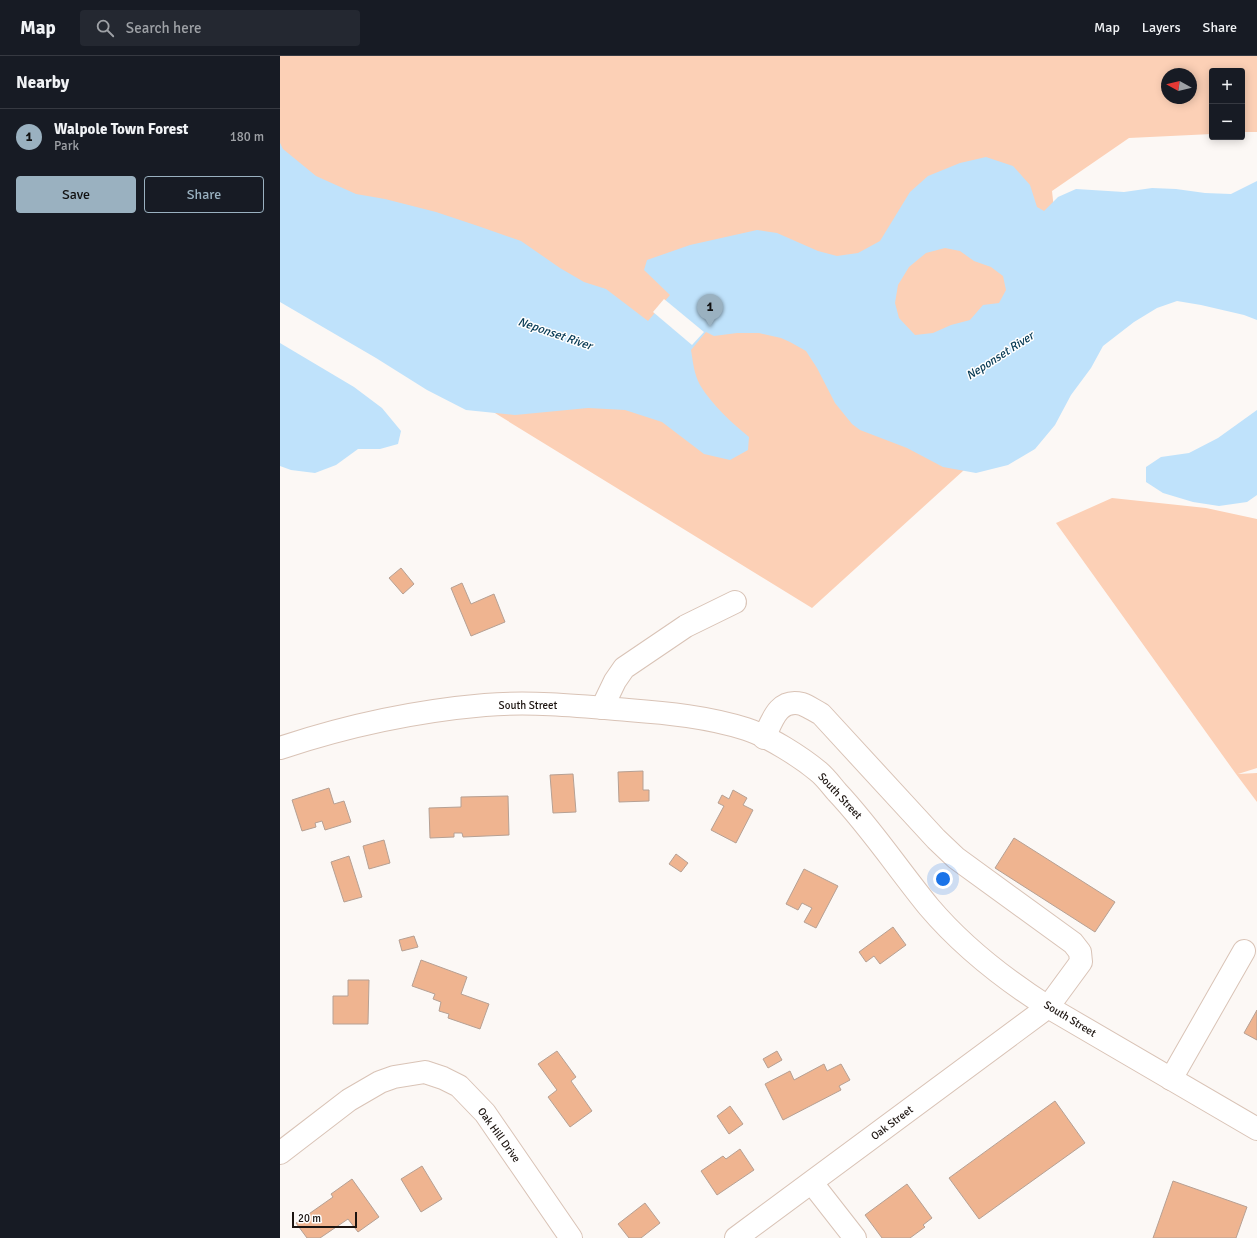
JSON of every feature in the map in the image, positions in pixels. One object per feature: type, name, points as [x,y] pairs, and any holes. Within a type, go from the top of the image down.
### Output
[{"type":"street","points":[[602,708],[615,681],[624,668],[686,626],[735,602]]},
{"type":"street","name":"Oak Street","points":[[736,1238],[1048,1007],[1081,962],[1080,952],[1072,944],[956,858],[936,840],[821,714],[803,705],[793,703],[781,707],[774,716],[764,738]]},
{"type":"street","name":"South Street","points":[[280,748],[366,724],[406,716],[487,705],[540,704],[665,713],[705,719],[748,730],[784,747],[819,773],[875,835],[902,873],[956,937],[988,964],[1018,987],[1048,1007],[1257,1129]]},
{"type":"street","points":[[1170,1079],[1244,951]]},
{"type":"street","name":"Oak Hill Drive","points":[[280,1153],[349,1100],[380,1082],[394,1077],[425,1072],[443,1078],[459,1086],[485,1113],[572,1238]]},
{"type":"street","points":[[812,1183],[855,1238]]},
{"type":"shaded area","points":[[280,56],[1257,56],[1257,132],[1245,132],[1245,68],[1209,68],[1209,134],[1129,138],[1052,191],[1072,372],[812,608],[280,281]]},
{"type":"shaded area","points":[[1112,498],[1206,508],[1257,519],[1257,768],[1238,774],[1257,773],[1257,802],[1056,523]]},
{"type":"water","name":"Neponset River","points":[[280,143],[283,149],[316,176],[356,194],[385,199],[436,212],[521,241],[560,268],[584,282],[606,289],[648,321],[670,295],[644,270],[647,260],[690,245],[757,230],[777,233],[818,251],[837,256],[858,253],[880,241],[910,192],[928,176],[960,163],[986,157],[1013,166],[1030,185],[1037,207],[1044,211],[1058,197],[1076,189],[1124,192],[1152,188],[1231,194],[1257,181],[1257,320],[1244,315],[1177,301],[1157,308],[1134,322],[1103,346],[1091,368],[1071,395],[1055,425],[1035,449],[1008,465],[976,473],[943,467],[907,448],[860,430],[852,424],[835,403],[817,368],[806,351],[781,338],[759,333],[737,333],[714,336],[706,332],[691,350],[696,377],[710,400],[749,437],[748,450],[730,460],[704,454],[662,422],[625,410],[588,408],[515,415],[466,410],[427,390],[376,358],[280,302]],"holes":[[[945,248],[960,251],[974,261],[991,267],[1003,276],[1006,290],[999,303],[983,305],[970,320],[951,325],[933,333],[915,335],[899,318],[895,303],[898,285],[909,267],[926,253]]]},
{"type":"water","points":[[280,343],[354,387],[382,408],[401,431],[398,444],[380,449],[358,449],[336,465],[315,473],[291,470],[280,466]]},
{"type":"water","points":[[1257,410],[1257,495],[1247,502],[1219,506],[1193,502],[1163,493],[1146,482],[1146,467],[1161,457],[1189,453],[1218,438]]},
{"type":"pier","points":[[664,299],[704,332],[692,345],[653,312]]},
{"type":"building","points":[[401,568],[414,584],[403,594],[389,578]]},
{"type":"building","points":[[462,583],[471,604],[494,594],[505,622],[471,636],[451,588]]},
{"type":"building","points":[[643,771],[643,790],[649,790],[649,801],[619,802],[618,772]]},
{"type":"building","points":[[573,774],[576,812],[553,813],[550,775]]},
{"type":"building","points":[[329,788],[334,804],[344,801],[351,822],[325,830],[322,821],[315,823],[316,827],[302,831],[292,800]]},
{"type":"building","points":[[733,790],[747,798],[743,805],[753,810],[736,843],[711,830],[724,806],[718,803],[722,795],[729,799]]},
{"type":"building","points":[[508,796],[509,835],[463,837],[462,833],[454,833],[454,837],[430,838],[429,808],[461,807],[461,797]]},
{"type":"building","points":[[1014,838],[1115,902],[1095,932],[995,868]]},
{"type":"building","points":[[384,840],[390,863],[369,869],[363,846]]},
{"type":"building","points":[[676,854],[688,863],[681,872],[669,864]]},
{"type":"building","points":[[349,856],[362,897],[344,902],[331,862]]},
{"type":"building","points":[[804,869],[838,886],[816,928],[804,922],[812,908],[802,903],[798,910],[786,904]]},
{"type":"building","points":[[893,927],[906,945],[880,964],[874,956],[866,962],[859,952]]},
{"type":"building","points":[[414,936],[418,947],[402,951],[399,940]]},
{"type":"building","points":[[421,960],[467,977],[461,994],[489,1004],[480,1029],[448,1018],[449,1014],[439,1011],[441,1002],[433,999],[435,994],[412,986]]},
{"type":"building","points":[[348,980],[369,980],[368,1024],[333,1024],[333,996],[348,996]]},
{"type":"building","points":[[1257,1010],[1257,1040],[1244,1033]]},
{"type":"building","points":[[557,1051],[576,1077],[571,1081],[592,1111],[570,1127],[548,1097],[557,1090],[538,1064]]},
{"type":"building","points":[[777,1051],[782,1060],[768,1068],[763,1059]]},
{"type":"building","points":[[824,1064],[827,1071],[841,1064],[850,1080],[839,1086],[841,1090],[783,1120],[765,1084],[790,1071],[794,1080]]},
{"type":"building","points":[[1055,1101],[1085,1143],[979,1219],[949,1178]]},
{"type":"building","points":[[730,1106],[743,1124],[729,1134],[717,1116]]},
{"type":"building","points":[[740,1149],[754,1170],[717,1195],[701,1171],[723,1156],[726,1159]]},
{"type":"building","points":[[422,1166],[442,1199],[421,1212],[401,1179]]},
{"type":"building","points":[[352,1179],[379,1217],[358,1232],[348,1219],[320,1238],[307,1238],[296,1223],[333,1197],[331,1194]]},
{"type":"building","points":[[1173,1181],[1247,1207],[1236,1238],[1153,1238]]},
{"type":"building","points":[[907,1184],[932,1218],[923,1225],[925,1227],[910,1238],[882,1238],[865,1215]]},
{"type":"building","points":[[645,1203],[660,1223],[641,1238],[629,1238],[618,1224]]},
{"type":"place","name":"Walpole Town Forest","points":[[710,327]]}]
